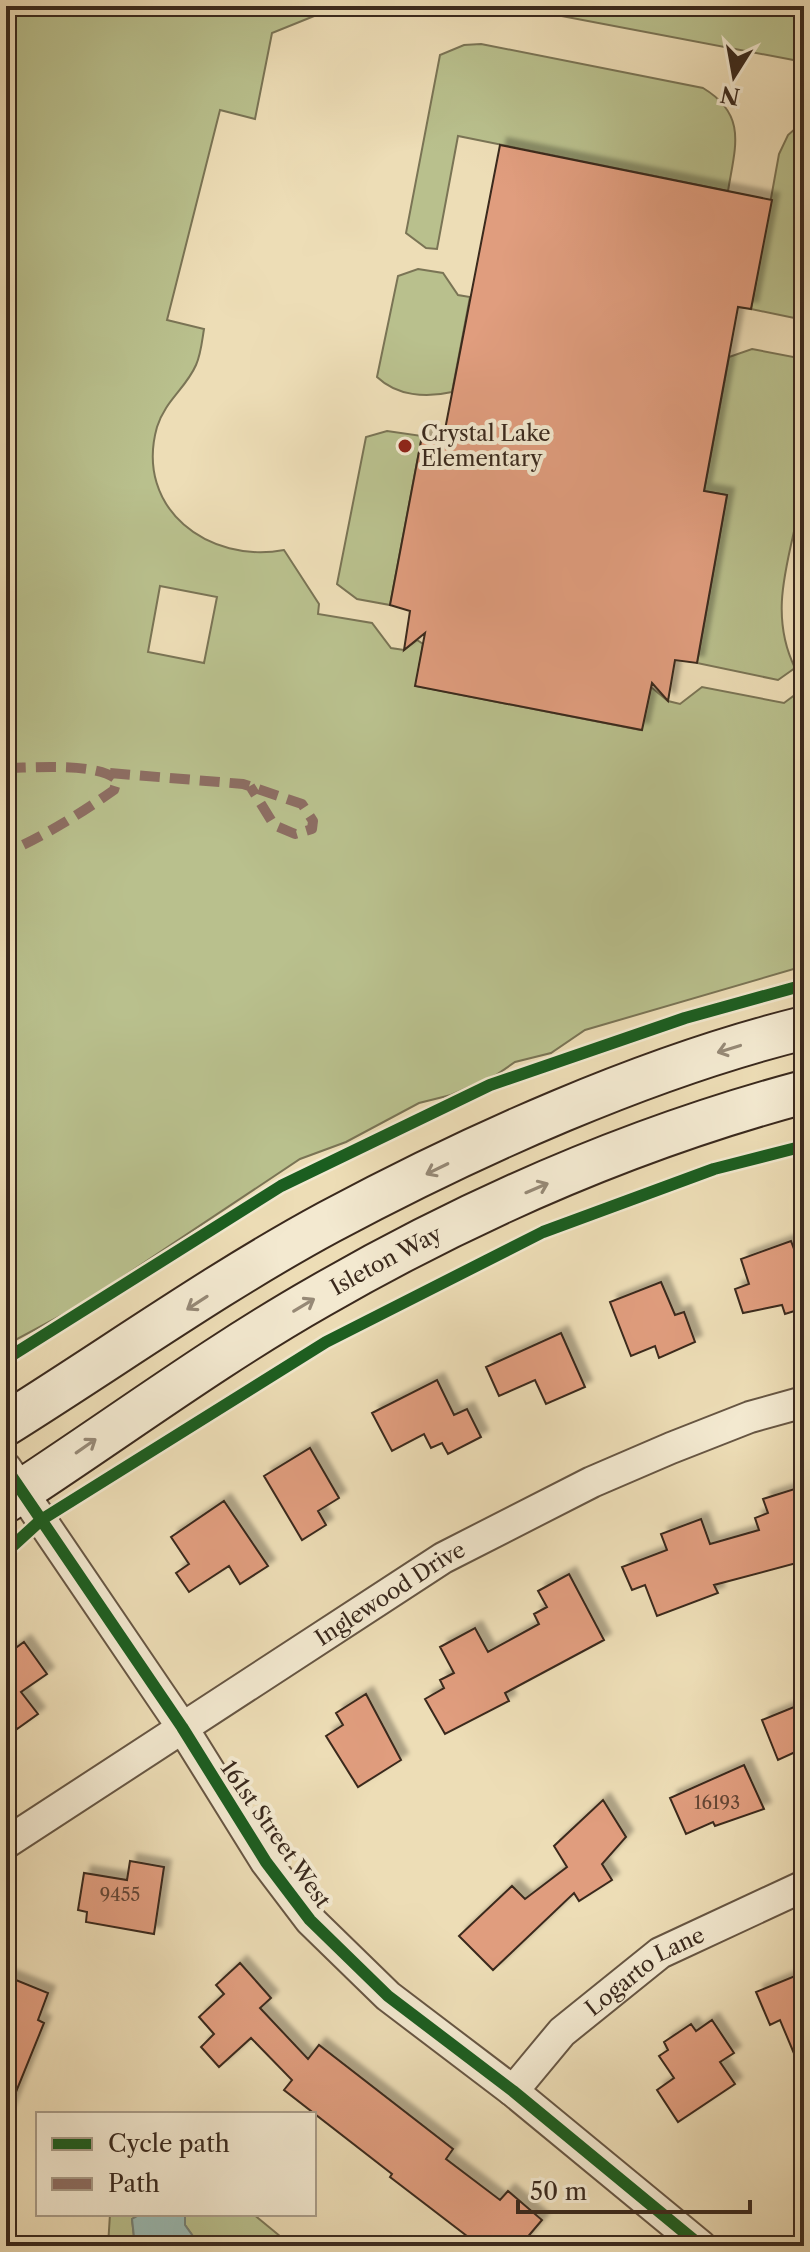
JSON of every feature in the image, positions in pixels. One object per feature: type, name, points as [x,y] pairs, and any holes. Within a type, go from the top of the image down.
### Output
[{"type":"main road","points":[[6,1424],[329,1222],[480,1149],[647,1076],[804,1028]]},
{"type":"main road","name":"Isleton Way","points":[[11,1486],[255,1335],[379,1263],[588,1167],[704,1122],[804,1092]]},
{"type":"street","name":"Inglewood Drive","points":[[6,1843],[443,1558],[592,1482],[658,1453],[750,1417],[804,1402]]},
{"type":"street","name":"161st Street West","points":[[11,1486],[182,1727],[266,1862],[310,1920],[388,1996],[513,2091],[701,2246]]},
{"type":"street","name":"Logarto Lane","points":[[513,2091],[562,2032],[660,1953],[804,1886]]},
{"type":"green space","points":[[6,6],[339,6],[272,33],[255,119],[220,110],[167,320],[204,329],[196,365],[157,427],[153,456],[157,483],[167,506],[184,524],[205,539],[229,548],[256,552],[284,550],[319,604],[318,614],[372,623],[391,648],[404,650],[417,640],[423,644],[416,686],[641,730],[651,687],[668,701],[680,704],[702,687],[784,703],[804,688],[804,966],[585,1030],[551,1053],[515,1062],[496,1075],[451,1095],[419,1103],[346,1142],[300,1159],[79,1306],[6,1345]],"holes":[[[160,586],[217,597],[204,663],[148,652]]]},
{"type":"green space","points":[[509,6],[804,6],[804,62]]},
{"type":"green space","points":[[481,44],[703,88],[727,109],[733,121],[735,146],[728,191],[458,136],[437,249],[426,248],[406,233],[440,55],[464,45]]},
{"type":"green space","points":[[804,121],[804,320],[751,309],[779,154],[788,135]]},
{"type":"green space","points":[[418,269],[443,273],[458,295],[470,297],[452,392],[412,394],[394,388],[377,377],[398,276]]},
{"type":"green space","points":[[752,349],[804,359],[804,476],[782,596],[786,644],[795,668],[778,680],[697,663],[727,495],[704,491],[729,357]]},
{"type":"green space","points":[[387,431],[422,436],[390,605],[357,599],[337,584],[366,437]]},
{"type":"green space","points":[[110,2216],[137,2216],[132,2219],[135,2246],[108,2246]]},
{"type":"green space","points":[[185,2216],[255,2216],[292,2246],[200,2246],[185,2225]]},
{"type":"water","points":[[137,2216],[185,2216],[185,2225],[200,2246],[135,2246],[132,2219]]},
{"type":"building","points":[[500,145],[772,200],[751,309],[738,307],[704,491],[727,495],[697,663],[675,660],[668,701],[652,683],[642,730],[415,686],[425,633],[404,650],[410,611],[390,605],[422,436],[443,440]]},
{"type":"building","points":[[791,1241],[804,1276],[804,1308],[785,1314],[782,1305],[743,1313],[735,1289],[749,1284],[741,1259]]},
{"type":"building","points":[[661,1282],[675,1315],[684,1312],[695,1342],[659,1358],[655,1346],[631,1356],[610,1302]]},
{"type":"building","points":[[561,1333],[585,1387],[546,1404],[535,1380],[499,1396],[486,1367]]},
{"type":"building","points":[[437,1380],[454,1415],[467,1409],[481,1437],[448,1454],[442,1443],[431,1448],[424,1434],[392,1451],[372,1413]]},
{"type":"building","points":[[310,1448],[339,1498],[318,1511],[326,1525],[302,1540],[264,1476]]},
{"type":"building","points":[[804,1486],[804,1561],[714,1585],[718,1593],[657,1616],[645,1585],[632,1590],[622,1567],[667,1550],[661,1534],[701,1519],[710,1544],[759,1530],[755,1518],[768,1513],[763,1499]]},
{"type":"building","points":[[224,1501],[268,1566],[240,1584],[229,1566],[189,1592],[176,1573],[189,1564],[171,1537]]},
{"type":"building","points":[[569,1574],[604,1640],[505,1693],[509,1701],[445,1734],[425,1699],[444,1688],[440,1680],[454,1673],[440,1647],[475,1628],[488,1652],[539,1624],[534,1614],[547,1607],[538,1591]]},
{"type":"building","points":[[24,1642],[47,1674],[21,1692],[38,1714],[17,1729],[6,1713],[6,1655]]},
{"type":"building","points":[[366,1694],[401,1760],[358,1787],[326,1736],[343,1725],[336,1713]]},
{"type":"building","points":[[804,1703],[804,1748],[778,1760],[762,1720]]},
{"type":"building","points":[[744,1765],[764,1809],[715,1826],[713,1822],[686,1834],[670,1798]]},
{"type":"building","points":[[603,1800],[626,1837],[602,1864],[612,1880],[579,1901],[574,1893],[493,1970],[459,1936],[512,1886],[525,1899],[567,1867],[554,1846]]},
{"type":"building","points":[[130,1861],[164,1867],[154,1934],[86,1922],[87,1912],[78,1910],[84,1873],[127,1880]]},
{"type":"building","points":[[240,1963],[271,1998],[260,2008],[308,2059],[319,2045],[453,2149],[446,2159],[500,2200],[508,2191],[542,2220],[520,2246],[480,2246],[390,2177],[392,2174],[316,2112],[284,2090],[292,2080],[251,2038],[219,2067],[201,2047],[214,2034],[199,2017],[224,1994],[216,1985]]},
{"type":"building","points":[[6,1976],[48,1993],[38,2020],[44,2023],[7,2114]]},
{"type":"building","points":[[795,1976],[804,1998],[803,2075],[780,2020],[770,2025],[756,1992]]},
{"type":"building","points":[[712,2020],[734,2053],[720,2062],[735,2084],[678,2122],[657,2090],[674,2078],[659,2056],[668,2050],[664,2042],[691,2024],[696,2031]]},
{"type":"marked path","points":[[6,768],[81,768],[108,774],[117,780],[114,790],[88,808],[6,853]]},
{"type":"marked path","points":[[110,773],[243,784],[302,804],[313,821],[312,829],[295,834],[274,825],[250,786]]},
{"type":"cycle path","points":[[6,1359],[281,1186],[490,1085],[685,1018],[804,985]]},
{"type":"cycle path","points":[[6,1552],[41,1520],[326,1342],[543,1232],[714,1169],[804,1146]]},
{"type":"cycle path","points":[[6,1468],[182,1727],[266,1862],[310,1920],[388,1996],[513,2091],[701,2246]]},
{"type":"place","name":"Crystal Lake Elementary","points":[[405,446]]}]
